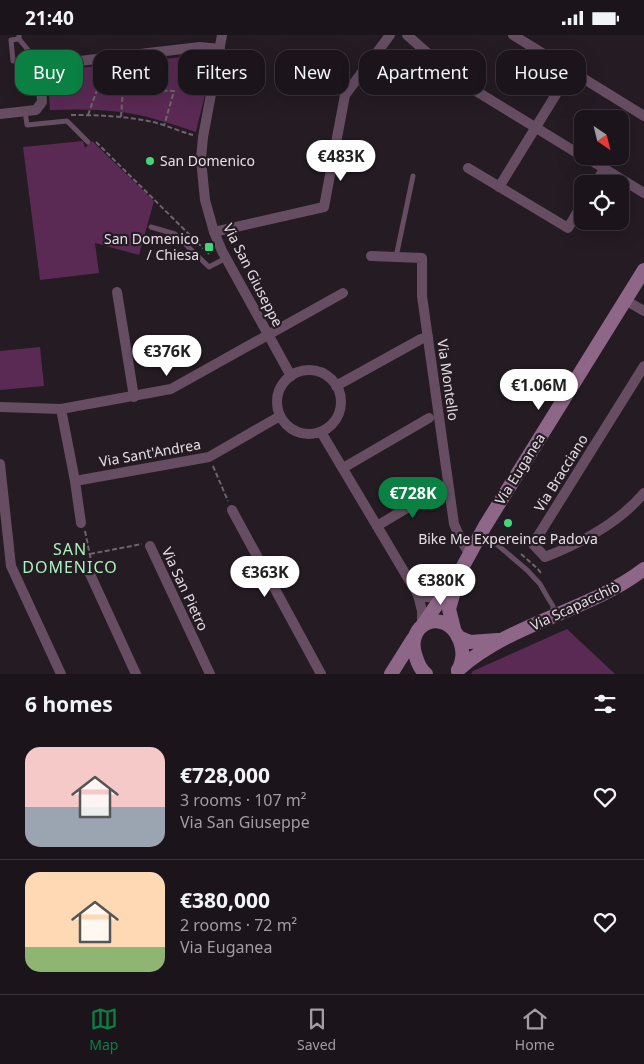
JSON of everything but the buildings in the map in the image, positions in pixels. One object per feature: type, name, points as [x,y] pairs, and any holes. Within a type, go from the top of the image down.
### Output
[{"type":"street","name":"Via San Giuseppe","points":[[222,35],[201,159],[205,200],[214,232],[226,258],[291,376]]},
{"type":"street","points":[[214,232],[324,207],[345,95],[390,35]]},
{"type":"street","points":[[407,35],[458,80],[574,150]]},
{"type":"street","points":[[513,35],[538,50]]},
{"type":"street","points":[[83,61],[200,47],[220,49]]},
{"type":"street","points":[[586,79],[644,116]]},
{"type":"street","points":[[0,114],[36,110],[42,102],[42,95]]},
{"type":"street","points":[[499,187],[556,95]]},
{"type":"street","points":[[598,165],[644,193]]},
{"type":"street","points":[[468,168],[568,228],[574,218]]},
{"type":"street","points":[[600,175],[604,169]]},
{"type":"street","name":"Via Montello","points":[[371,256],[422,258],[422,296],[454,524],[469,553]]},
{"type":"street","name":"Via Euganea","points":[[456,672],[463,655],[453,630],[449,609],[462,567],[504,494],[644,270]]},
{"type":"street","points":[[116,292],[134,397]]},
{"type":"street","points":[[0,407],[62,409],[171,389],[343,293]]},
{"type":"street","points":[[626,300],[644,311]]},
{"type":"street","points":[[336,386],[421,339],[428,337]]},
{"type":"street","name":"Via Bracciano","points":[[644,366],[533,544],[545,557],[574,545],[615,521],[644,493]]},
{"type":"street","points":[[300,372],[315,372],[329,378],[336,386],[340,396],[340,407],[337,417],[321,431],[312,434],[302,434],[293,430],[280,416],[277,408],[279,390],[291,376],[300,372]]},
{"type":"street","points":[[62,409],[81,523]]},
{"type":"street","name":"Via Sant'Andrea","points":[[75,481],[209,457],[280,416]]},
{"type":"street","points":[[343,469],[429,418]]},
{"type":"street","points":[[321,431],[418,595],[422,611],[422,626],[439,621],[453,630]]},
{"type":"street","points":[[0,464],[11,566],[61,674]]},
{"type":"street","points":[[377,526],[435,491]]},
{"type":"street","points":[[232,510],[321,674]]},
{"type":"street","name":"Via San Pietro","points":[[150,547],[210,674]]},
{"type":"street","points":[[418,595],[427,598],[436,594],[462,567]]},
{"type":"street","name":"Via Euganea","points":[[391,674],[462,567]]},
{"type":"street","name":"Via Scapacchiò","points":[[456,672],[470,659],[503,639],[620,585],[644,569]]},
{"type":"street","points":[[90,574],[136,674]]},
{"type":"street","points":[[418,595],[453,630]]},
{"type":"street","name":"Via Scapacchiò","points":[[453,630],[470,642],[503,639]]},
{"type":"street","points":[[413,639],[415,655],[426,674]]},
{"type":"lane","points":[[15,61],[13,61],[11,39],[19,37],[28,50]]},
{"type":"lane","points":[[25,111],[27,125],[67,121],[90,140]]},
{"type":"lane","points":[[396,257],[413,176]]},
{"type":"lane","points":[[151,227],[175,234],[209,267],[226,258]]},
{"type":"lane","points":[[477,540],[494,542],[526,570],[540,584],[553,606],[554,616]]},
{"type":"path","points":[[121,117],[122,89],[174,91],[164,126]]},
{"type":"path","points":[[88,115],[95,95]]},
{"type":"path","points":[[68,115],[121,117],[150,121],[196,136]]},
{"type":"path","points":[[90,140],[209,254]]},
{"type":"path","points":[[209,457],[232,510]]},
{"type":"path","points":[[81,523],[84,526],[90,554],[93,571],[90,574]]},
{"type":"path","name":"Via San Pietro","points":[[90,554],[148,543],[150,547]]},
{"type":"shaded area","points":[[178,57],[178,95],[205,95],[196,132],[130,113],[76,109],[50,110],[49,95],[83,95],[83,67],[93,66],[93,95],[168,95],[168,59]]},
{"type":"shaded area","points":[[83,141],[85,148],[92,141],[154,201],[139,255],[95,243],[99,273],[40,280],[23,147]]},
{"type":"shaded area","points":[[40,347],[44,386],[0,390],[0,351]]},
{"type":"shaded area","points":[[567,629],[615,674],[471,674],[473,671]]},
{"type":"place","name":"San Domenico","points":[[150,161]]},
{"type":"place","name":"San Domenico / Chiesa","points":[[209,247]]},
{"type":"place","name":"Bike Me Expereince Padova","points":[[508,523]]},
{"type":"district","name":"SAN DOMENICO","points":[[70,558]]}]
